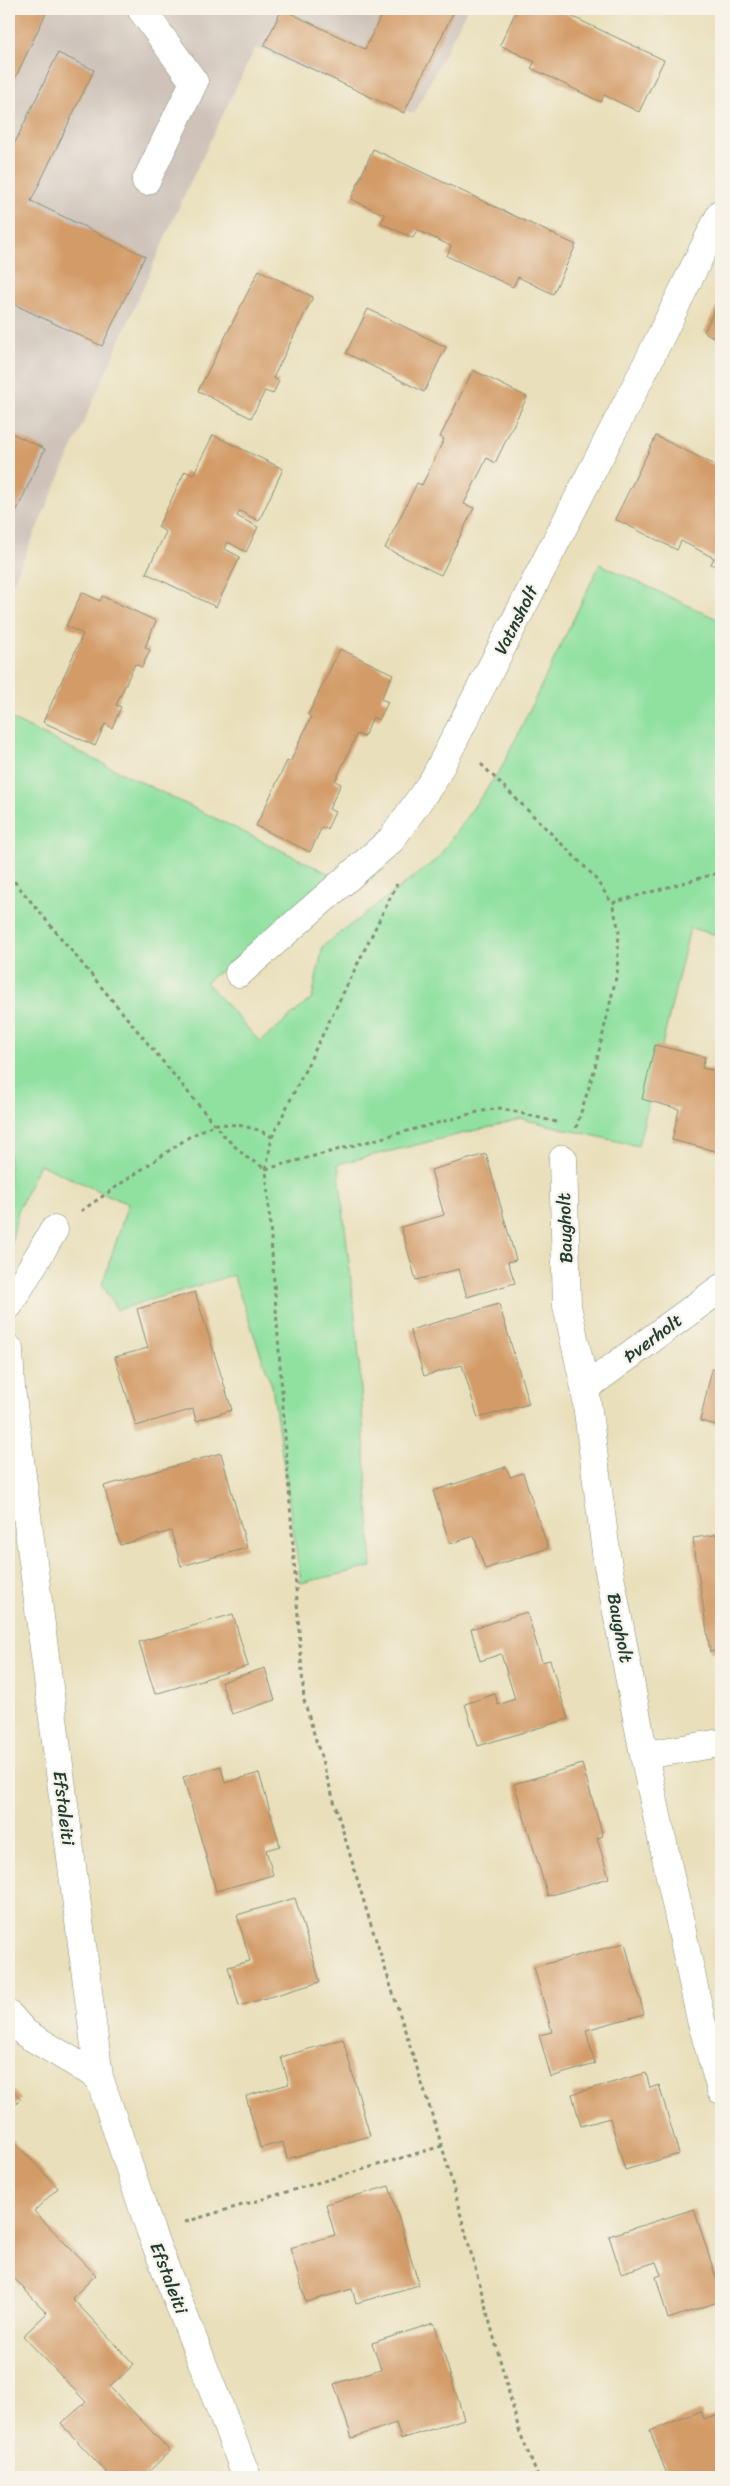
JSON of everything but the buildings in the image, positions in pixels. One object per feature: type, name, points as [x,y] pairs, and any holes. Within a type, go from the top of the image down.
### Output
[{"type":"street","points":[[141,9],[194,82],[146,181]]},
{"type":"street","name":"Vatnsholt","points":[[239,973],[391,840],[434,779],[644,370],[721,213]]},
{"type":"street","name":"Baugholt","points":[[563,1159],[567,1306],[585,1388],[607,1560],[644,1755],[701,2020],[721,2090]]},
{"type":"street","points":[[9,1305],[54,1230]]},
{"type":"street","name":"Þverholt","points":[[585,1388],[721,1288]]},
{"type":"street","name":"Efstaleiti","points":[[9,1349],[19,1540],[99,2076],[151,2232],[247,2477]]},
{"type":"street","points":[[644,1755],[721,1743]]},
{"type":"street","points":[[9,2015],[25,2033],[99,2076]]},
{"type":"path","points":[[9,875],[225,1137],[246,1157],[266,1169],[478,1112],[500,1108],[576,1128],[591,1081],[617,973],[620,930],[612,903],[593,875],[456,739]]},
{"type":"path","points":[[391,840],[400,878],[272,1137],[266,1169],[304,1700],[367,1912],[442,2146],[519,2430],[538,2477]]},
{"type":"path","points":[[612,903],[721,872]]},
{"type":"path","points":[[54,1230],[189,1137],[216,1124],[238,1124],[259,1130],[272,1137]]},
{"type":"path","points":[[151,2232],[442,2146]]},
{"type":"shaded area","points":[[9,9],[467,9],[414,114],[255,48],[186,191],[9,591]]},
{"type":"green space","points":[[600,564],[721,621],[721,936],[690,928],[638,1146],[522,1119],[338,1164],[358,1343],[372,1567],[301,1583],[272,1386],[233,1275],[117,1310],[102,1285],[128,1204],[39,1164],[18,1211],[9,1254],[9,718],[338,878],[206,982],[260,1042],[312,998],[323,946],[437,859],[502,767]]}]
